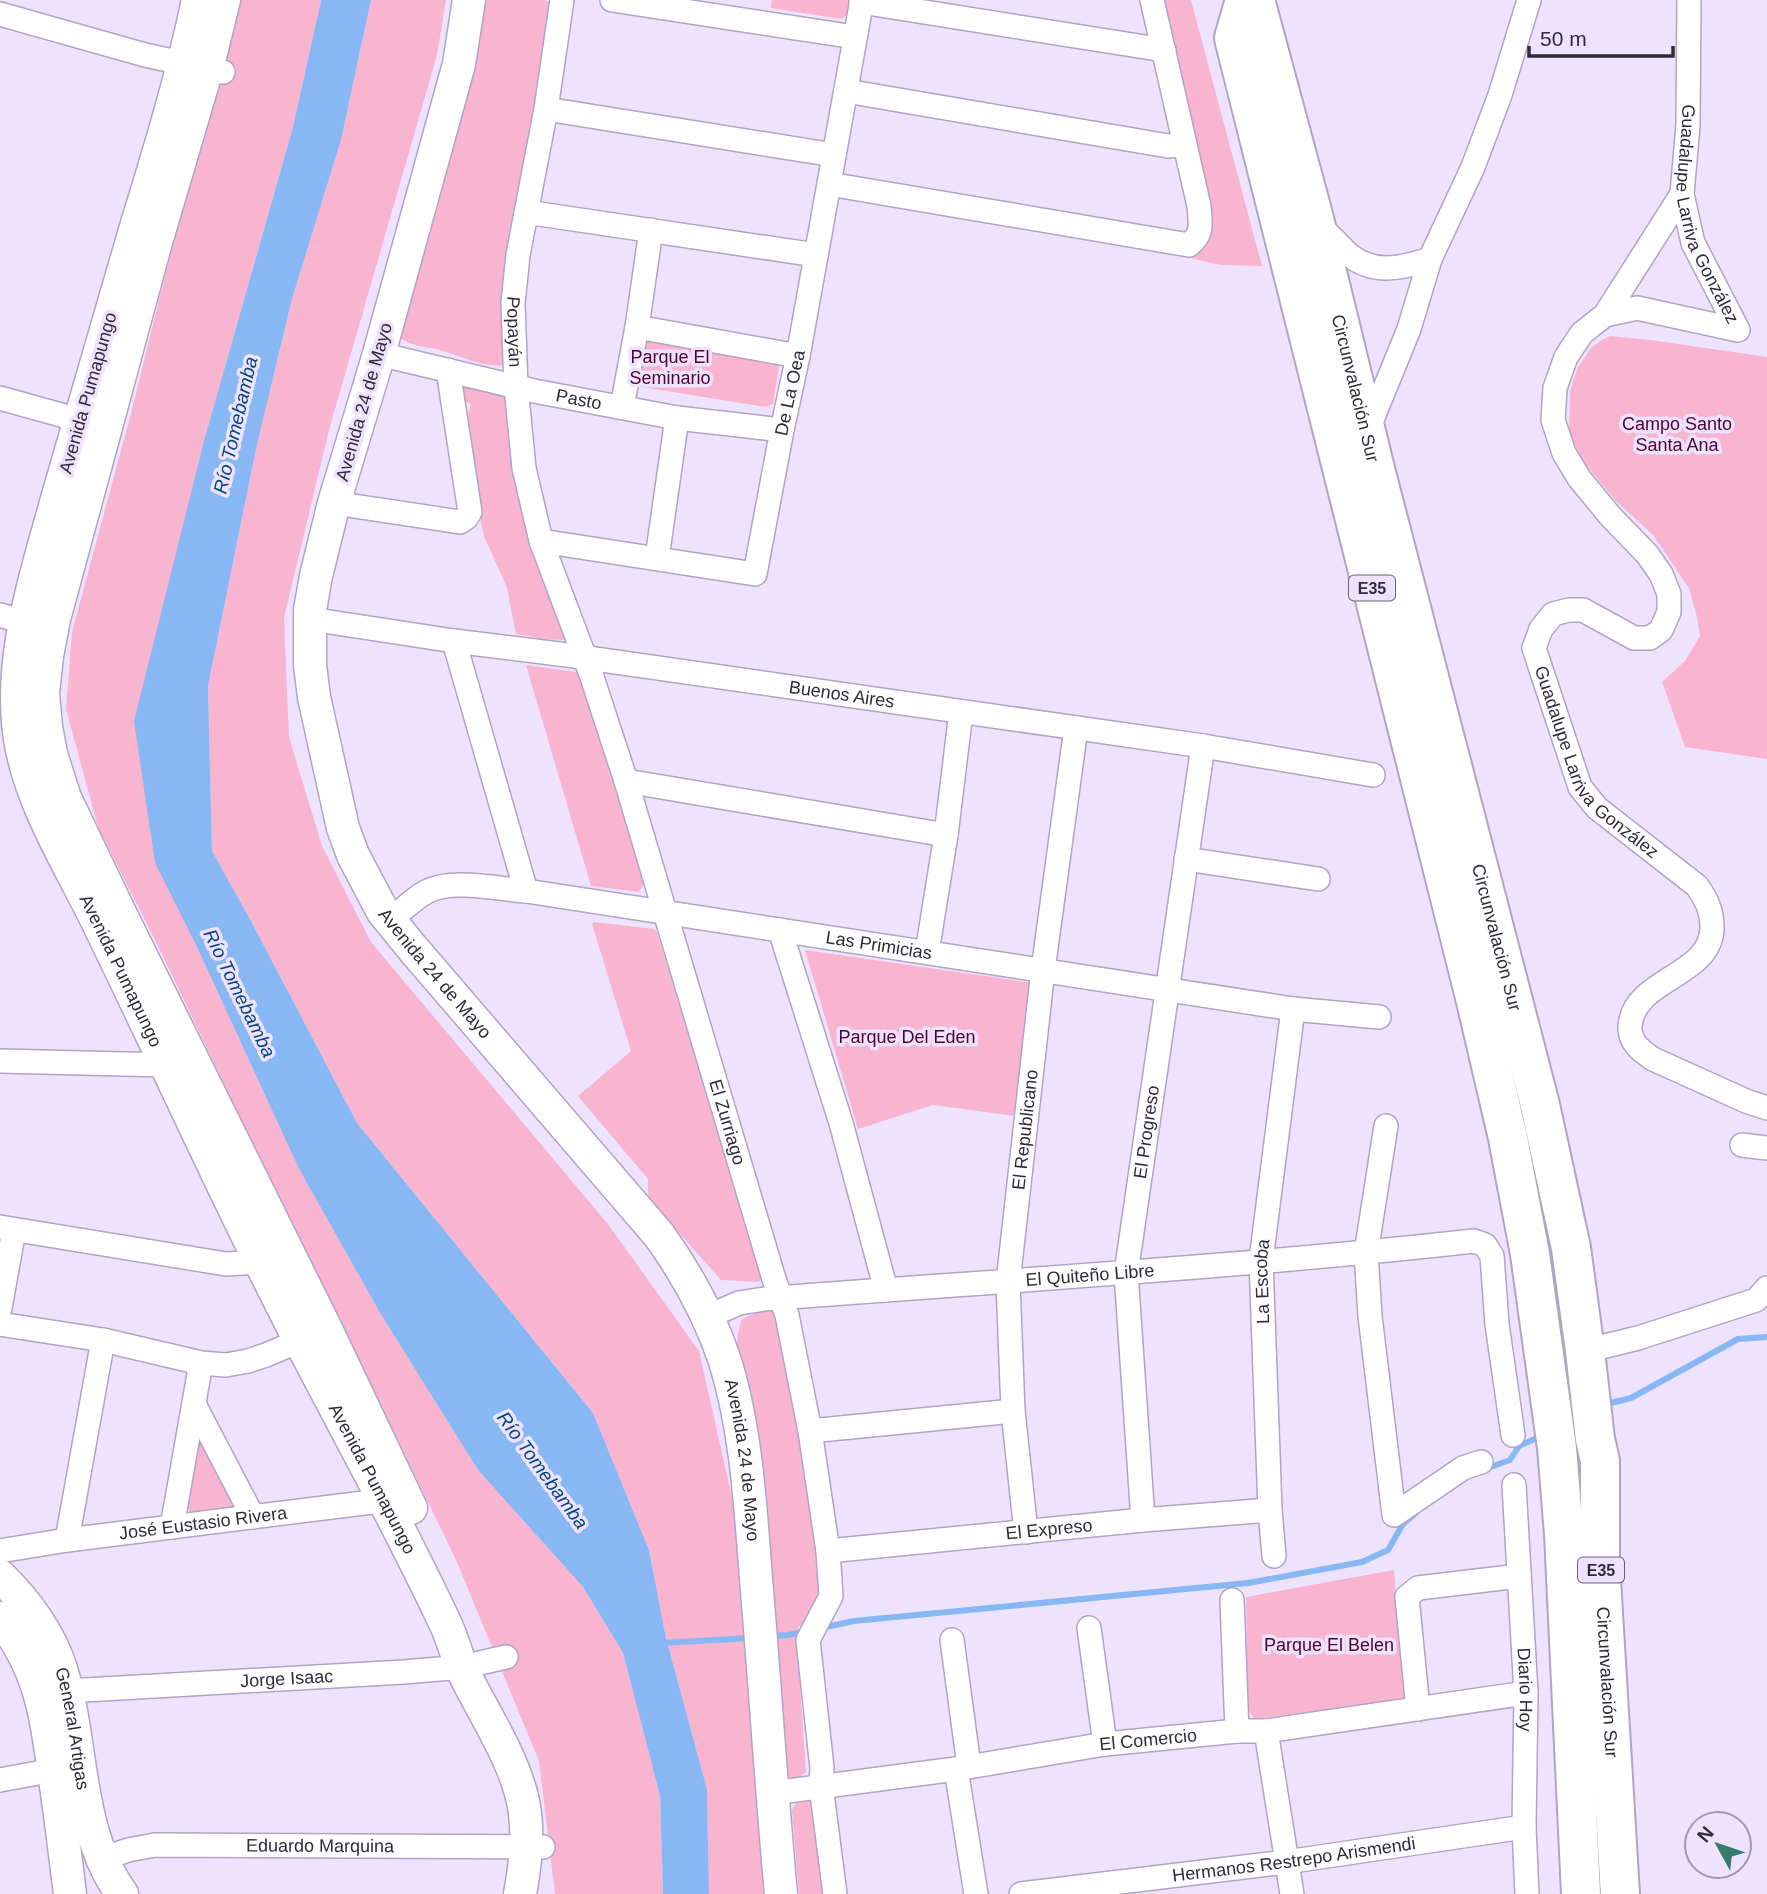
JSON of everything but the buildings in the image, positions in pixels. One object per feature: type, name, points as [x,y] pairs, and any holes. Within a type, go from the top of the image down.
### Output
[{"type":"highway","name":"Circunvalación Sur","points":[[1245,0],[1234,38],[1469,975],[1508,1138],[1530,1254],[1557,1448],[1564,1534],[1581,1894]]},
{"type":"highway","name":"Circunvalación Sur","points":[[1255,0],[1316,226],[1375,469],[1540,1105],[1571,1248],[1600,1461],[1600,1563],[1620,1894]]},
{"type":"main road","name":"Avenida Pumapungo","points":[[198,0],[205,68],[79,420],[13,619],[18,686],[17,708],[10,733],[35,795],[166,1065],[327,1331],[448,1629],[483,1662],[508,1759],[522,1795],[526,1825],[534,1847],[538,1894]]},
{"type":"main road","name":"Avenida Pumapungo","points":[[224,0],[66,572],[50,643],[43,693],[46,727],[51,754],[65,798],[281,1252],[299,1341],[395,1499]]},
{"type":"main road","name":"Avenida 24 de Mayo","points":[[469,0],[459,64],[379,354],[334,503],[316,576],[310,619],[310,665],[314,697],[343,828],[365,881],[383,912],[659,1235],[690,1281],[724,1359],[736,1404],[747,1483],[781,1894]]},
{"type":"main road","name":"General Artigas","points":[[0,1576],[33,1613],[60,1667],[88,1814],[102,1859],[112,1881],[122,1894]]},
{"type":"main road","name":"General Artigas","points":[[0,1618],[31,1665],[43,1706],[70,1894]]},
{"type":"main road","name":"Avenida Pumapungo","points":[[520,1894],[534,1847]]},
{"type":"street","name":"Popayán","points":[[562,0],[546,109],[518,255],[513,303],[516,387],[524,468],[541,541],[585,658]]},
{"type":"street","points":[[612,0],[712,8],[855,37]]},
{"type":"street","points":[[829,184],[1189,245],[1201,229],[1200,218],[1152,0]]},
{"type":"street","points":[[1375,469],[1367,431],[1409,329],[1430,259],[1473,167],[1500,95],[1529,0]]},
{"type":"street","name":"Guadalupe Larriva González","points":[[1689,0],[1688,125],[1682,194],[1693,243],[1738,330],[1637,309],[1605,314],[1581,333],[1566,357],[1555,388],[1553,420],[1564,453],[1579,478],[1611,517],[1647,554],[1661,574],[1669,594],[1669,612],[1661,630],[1650,638],[1634,638],[1583,610],[1553,614],[1541,629],[1534,648],[1580,787],[1597,808],[1697,887],[1710,912],[1712,931],[1704,951],[1692,965],[1639,1003],[1630,1027],[1631,1038],[1639,1050],[1653,1059],[1767,1108]]},
{"type":"street","points":[[861,1],[1164,50]]},
{"type":"street","name":"De La Oea","points":[[541,541],[755,574],[798,356],[861,1]]},
{"type":"street","points":[[0,14],[145,55],[205,68]]},
{"type":"street","points":[[846,91],[1168,146],[1184,145]]},
{"type":"street","points":[[546,109],[834,155]]},
{"type":"street","points":[[1605,314],[1682,194]]},
{"type":"street","points":[[526,212],[816,255]]},
{"type":"street","points":[[1316,226],[1329,233],[1360,263],[1378,268],[1392,268],[1430,259]]},
{"type":"street","points":[[622,407],[651,230]]},
{"type":"street","points":[[636,327],[798,356]]},
{"type":"street","name":"Pasto","points":[[379,354],[516,387],[677,418],[782,430]]},
{"type":"street","points":[[334,503],[460,522],[466,518],[470,512],[448,370]]},
{"type":"street","points":[[0,398],[79,420]]},
{"type":"street","points":[[657,558],[677,418]]},
{"type":"street","name":"Buenos Aires","points":[[310,619],[1203,746],[1373,775]]},
{"type":"street","points":[[454,641],[526,891]]},
{"type":"street","name":"El Zurriago","points":[[585,658],[626,781],[787,1315],[810,1431],[828,1551],[831,1596],[808,1640],[822,1768],[821,1786]]},
{"type":"street","points":[[927,952],[946,835],[961,712]]},
{"type":"street","name":"El Republicano","points":[[1026,1532],[1013,1411],[1008,1282],[1043,970],[1076,728]]},
{"type":"street","name":"El Progreso","points":[[1143,1520],[1126,1273],[1203,746]]},
{"type":"street","points":[[626,781],[946,835]]},
{"type":"street","points":[[1186,859],[1318,879]]},
{"type":"street","name":"Las Primicias","points":[[390,920],[425,892],[441,886],[526,891],[1293,1009],[1379,1017]]},
{"type":"street","points":[[780,930],[841,1123],[886,1290]]},
{"type":"street","name":"La Escoba","points":[[1275,1556],[1270,1510],[1261,1261],[1293,1009]]},
{"type":"street","points":[[0,1061],[166,1065]]},
{"type":"street","points":[[1387,1126],[1366,1253],[1370,1316],[1394,1514],[1463,1468],[1481,1462]]},
{"type":"street","points":[[1742,1145],[1767,1148]]},
{"type":"street","points":[[0,1308],[7,1228],[226,1264],[281,1252]]},
{"type":"street","points":[[1483,1248],[1513,1435]]},
{"type":"street","name":"El Quiteño Libre","points":[[707,1317],[739,1303],[781,1298],[1261,1261],[1483,1248],[1530,1254]]},
{"type":"street","points":[[1586,1351],[1638,1338],[1756,1300],[1767,1288]]},
{"type":"street","points":[[0,1324],[103,1340],[201,1363],[226,1365],[248,1361],[299,1341]]},
{"type":"street","points":[[67,1540],[103,1340]]},
{"type":"street","points":[[173,1527],[201,1363]]},
{"type":"street","points":[[194,1404],[253,1517]]},
{"type":"street","points":[[810,1431],[1013,1411]]},
{"type":"street","name":"Diario Hoy","points":[[1514,1485],[1526,1693],[1524,1827],[1527,1894]]},
{"type":"street","name":"José Eustasio Rivera","points":[[0,1551],[67,1540],[395,1499]]},
{"type":"street","name":"El Expreso","points":[[828,1551],[1270,1510]]},
{"type":"street","points":[[1418,1709],[1406,1597],[1418,1588],[1519,1576]]},
{"type":"street","points":[[1232,1600],[1237,1731]]},
{"type":"street","points":[[1089,1628],[1105,1744]]},
{"type":"street","points":[[953,1640],[962,1768],[976,1894]]},
{"type":"street","name":"Jorge Isaac","points":[[66,1691],[483,1662]]},
{"type":"street","name":"El Comercio","points":[[772,1793],[962,1768],[1105,1744],[1237,1731],[1266,1731],[1526,1693]]},
{"type":"street","points":[[1266,1731],[1292,1894]]},
{"type":"street","points":[[0,1780],[54,1770]]},
{"type":"street","points":[[821,1786],[835,1894]]},
{"type":"street","name":"Hermanos Restrepo Arismendi","points":[[1021,1894],[1286,1862],[1524,1827]]},
{"type":"street","name":"Eduardo Marquina","points":[[102,1859],[155,1845],[534,1847]]},
{"type":"green space","points":[[232,0],[321,0],[293,127],[205,437],[135,721],[155,863],[196,945],[299,1169],[380,1313],[478,1470],[583,1587],[623,1653],[660,1796],[663,1894],[555,1894],[539,1761],[456,1560],[98,827],[66,709],[72,632],[221,63]]},
{"type":"green space","points":[[371,0],[446,0],[437,55],[329,430],[284,618],[289,737],[322,846],[371,942],[608,1224],[699,1351],[735,1511],[767,1894],[709,1894],[707,1789],[666,1638],[649,1550],[593,1413],[357,1123],[212,851],[208,686],[256,449],[292,299],[341,140]]},
{"type":"green space","points":[[484,0],[544,0],[554,4],[506,365],[479,363],[400,338]]},
{"type":"green space","points":[[772,0],[850,0],[847,15],[841,19],[771,8]]},
{"type":"green space","points":[[1162,0],[1191,0],[1262,266],[1220,265],[1185,257],[1194,250]]},
{"type":"green space","name":"Campo Santo Santa Ana","points":[[1610,336],[1767,357],[1767,759],[1685,747],[1662,682],[1685,661],[1700,636],[1689,588],[1653,535],[1615,500],[1587,466],[1569,429],[1570,391],[1578,367],[1591,348]]},
{"type":"green space","name":"Parque El Seminario","points":[[644,340],[777,363],[779,367],[773,404],[766,407],[642,387],[638,384]]},
{"type":"green space","points":[[460,384],[492,390],[510,401],[567,640],[535,639],[516,634],[507,588],[481,523],[468,414],[471,404],[460,399]]},
{"type":"green space","points":[[526,665],[576,672],[581,677],[644,884],[639,892],[591,886]]},
{"type":"green space","points":[[594,922],[654,929],[657,932],[761,1278],[759,1282],[721,1280],[648,1198],[648,1179],[578,1096],[631,1051],[592,924]]},
{"type":"green space","name":"Parque Del Eden","points":[[805,950],[1033,983],[1015,1116],[933,1105],[858,1129]]},
{"type":"green space","points":[[773,1310],[776,1314],[799,1436],[827,1623],[798,1627],[806,1772],[796,1779],[785,1776],[755,1435],[737,1344],[741,1320]]},
{"type":"green space","points":[[198,1433],[236,1507],[193,1517],[187,1507]]},
{"type":"green space","name":"Parque El Belen","points":[[1394,1570],[1405,1699],[1255,1719],[1248,1711],[1246,1597]]},
{"type":"green space","points":[[813,1797],[826,1894],[799,1894],[792,1810],[799,1798]]},
{"type":"water","name":"Río Tomebamba","points":[[321,0],[371,0],[341,140],[292,299],[256,449],[208,686],[212,851],[357,1123],[593,1413],[649,1550],[666,1638],[707,1789],[709,1894],[663,1894],[660,1796],[623,1653],[583,1587],[478,1470],[380,1313],[299,1169],[196,945],[155,863],[134,721],[205,437],[293,127]]},
{"type":"waterway","points":[[1603,1405],[1631,1398],[1738,1339],[1767,1337]]},
{"type":"waterway","points":[[1485,1469],[1510,1460],[1519,1446],[1543,1435]]},
{"type":"waterway","points":[[821,1628],[854,1621],[1248,1583],[1362,1562],[1388,1550],[1403,1524],[1417,1512]]},
{"type":"waterway","points":[[769,1636],[807,1631]]},
{"type":"waterway","points":[[661,1643],[751,1638]]}]
